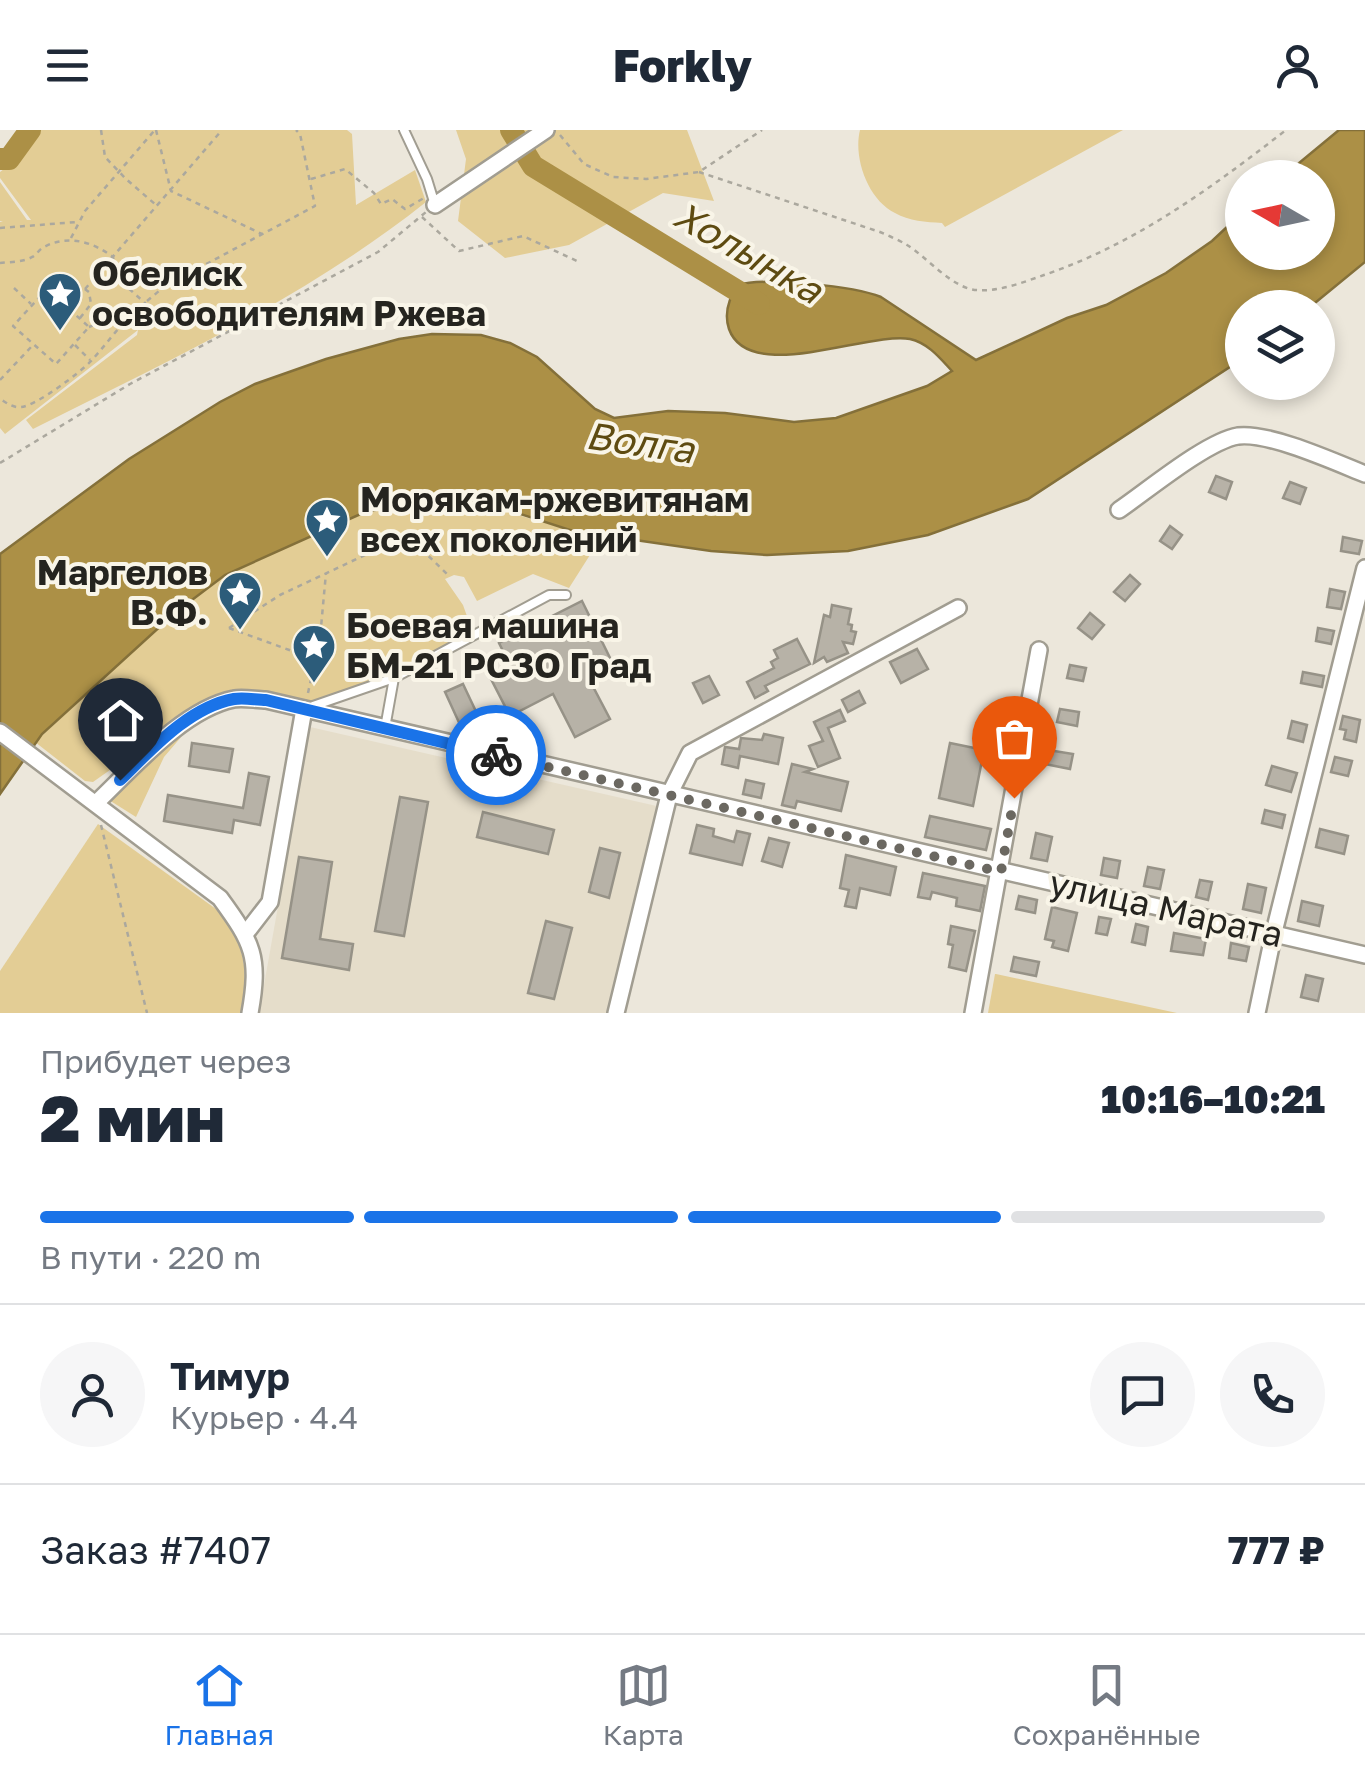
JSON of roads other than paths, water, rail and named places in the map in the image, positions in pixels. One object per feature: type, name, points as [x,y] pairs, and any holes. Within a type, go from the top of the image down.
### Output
[{"type":"street","points":[[434,199],[546,130]]},
{"type":"street","points":[[1119,510],[1210,447],[1239,436],[1291,445],[1365,474]]},
{"type":"street","points":[[1256,1013],[1365,568]]},
{"type":"street","points":[[616,1013],[669,795],[690,754],[958,608]]},
{"type":"street","points":[[973,1013],[1039,650]]},
{"type":"street","name":"улица Марата","points":[[96,803],[168,735],[190,720],[236,698],[266,700],[1365,955]]},
{"type":"street","points":[[246,933],[270,902],[304,710]]},
{"type":"street","points":[[0,732],[220,898],[246,933],[256,964],[250,1013]]},
{"type":"lane","points":[[404,130],[434,199]]},
{"type":"lane","points":[[304,710],[394,678],[549,595],[566,595]]},
{"type":"lane","points":[[385,728],[394,678]]},
{"type":"water","name":"Волга","points":[[1339,130],[1365,130],[1365,262],[1331,290],[1225,290],[1225,370],[1028,499],[928,535],[848,551],[767,555],[573,531],[466,501],[417,502],[365,512],[225,575],[176,612],[42,734],[0,794],[0,554],[129,459],[255,384],[399,339],[432,334],[481,335],[510,343],[537,357],[595,409],[614,418],[668,411],[794,422],[836,418],[927,386],[952,371],[928,347],[910,339],[784,355],[760,353],[741,345],[729,329],[728,306],[738,285],[810,284],[881,297],[976,360],[1067,318],[1106,305],[1166,273],[1225,229],[1225,270],[1335,270],[1335,160],[1303,160]]},
{"type":"waterway","name":"Холынка","points":[[0,159],[9,159],[30,130]]},
{"type":"waterway","name":"Холынка","points":[[511,130],[533,166],[759,304]]},
{"type":"place","name":"Обелиск освободителям Ржева","points":[[60,332]]},
{"type":"place","name":"Морякам-ржевитянам всех поколений","points":[[327,558]]},
{"type":"place","name":"Маргелов В.Ф.","points":[[240,631]]},
{"type":"place","name":"Боевая машина БМ-21 РСЗО Град","points":[[314,684]]}]
